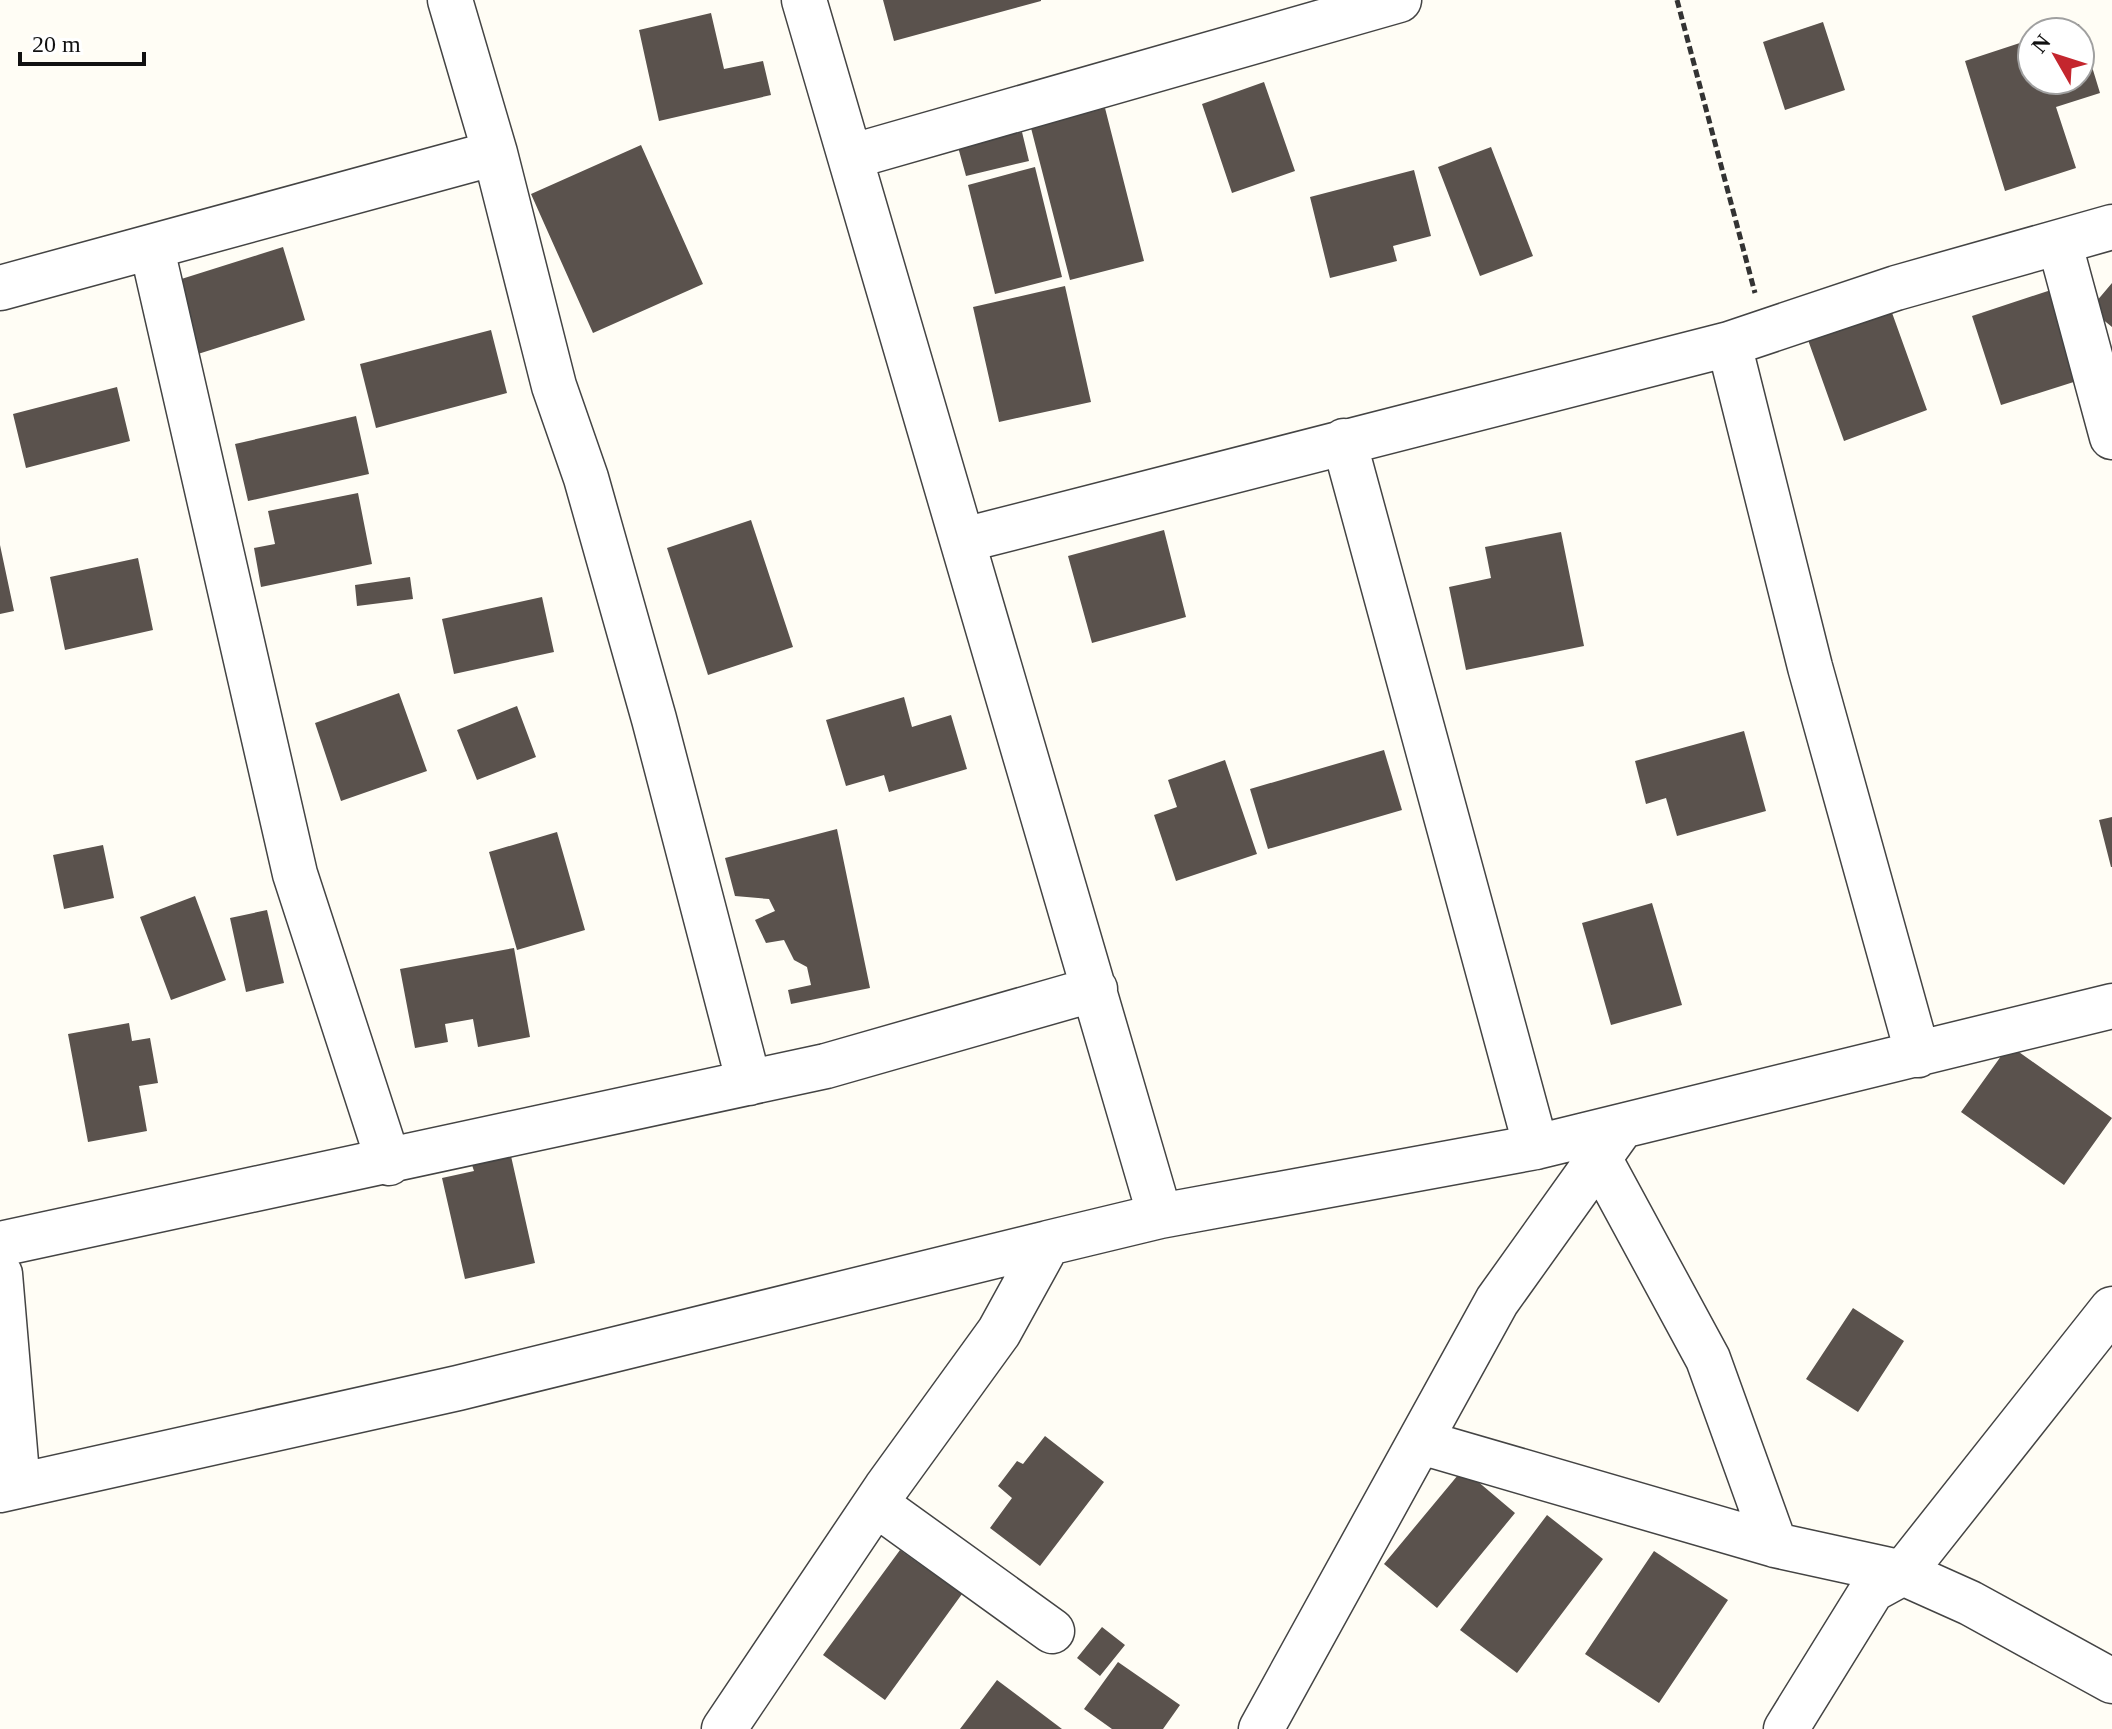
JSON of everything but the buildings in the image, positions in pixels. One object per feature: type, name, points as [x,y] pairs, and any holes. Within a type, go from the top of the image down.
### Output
[{"type":"street","points":[[450,0],[495,153],[554,386],[586,478],[654,719],[749,1083]]},
{"type":"street","points":[[804,0],[1160,1216]]},
{"type":"street","points":[[850,157],[1399,0]]},
{"type":"street","points":[[0,288],[495,153]]},
{"type":"street","points":[[964,540],[1747,338],[1896,288],[2060,245],[2112,227]]},
{"type":"street","points":[[2060,245],[2112,437]]},
{"type":"street","points":[[152,249],[295,874],[389,1163]]},
{"type":"street","points":[[1747,338],[1810,667],[1918,1055]]},
{"type":"street","points":[[1344,441],[1536,1147]]},
{"type":"street","points":[[0,1244],[389,1163],[826,1066],[1095,989]]},
{"type":"street","points":[[0,1274],[9,1488],[458,1388],[1160,1216],[1536,1147],[1611,1142],[1918,1055],[2112,1006]]},
{"type":"street","points":[[1261,1729],[1497,1301],[1611,1142]]},
{"type":"street","points":[[1611,1142],[1708,1359],[1775,1545]]},
{"type":"street","points":[[724,1729],[876,1504],[999,1332],[1048,1243]]},
{"type":"street","points":[[1786,1729],[1872,1590],[1903,1573],[2112,1309]]},
{"type":"street","points":[[1421,1442],[1775,1545],[1903,1573],[1970,1603],[2112,1681]]},
{"type":"street","points":[[876,1504],[1052,1631]]},
{"type":"path","points":[[1677,0],[1747,338]]}]
